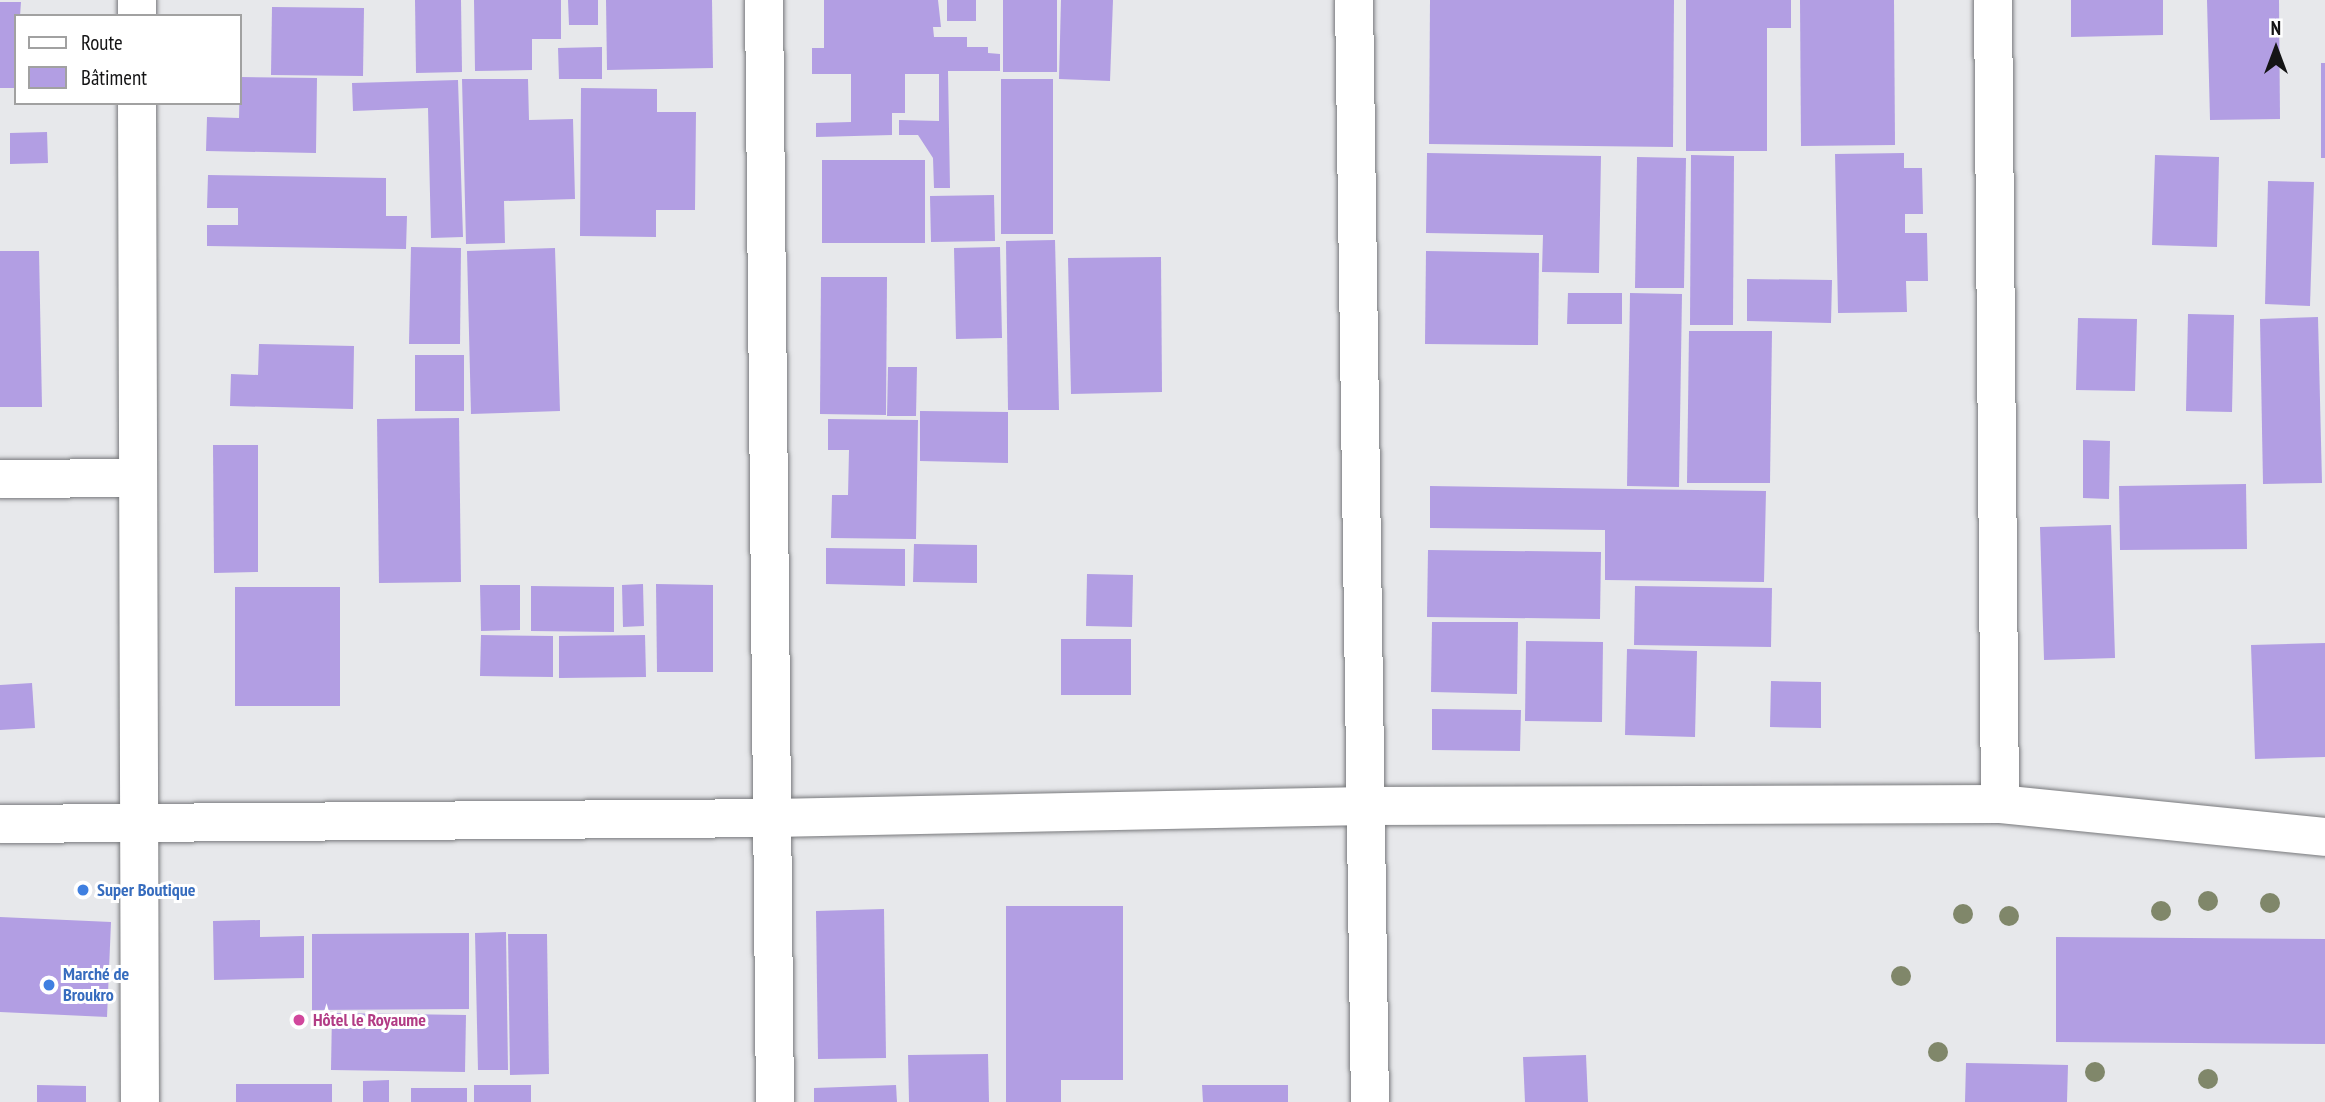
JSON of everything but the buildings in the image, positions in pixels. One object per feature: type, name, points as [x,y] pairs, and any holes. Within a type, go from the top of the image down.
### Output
[{"type":"street","points":[[764,0],[775,1102]]},
{"type":"street","points":[[1354,0],[1370,1102]]},
{"type":"street","points":[[1993,0],[2000,804]]},
{"type":"street","points":[[137,105],[140,1102]]},
{"type":"street","points":[[0,479],[138,478]]},
{"type":"street","points":[[0,824],[773,818],[1367,806],[2000,804],[2325,837]]},
{"type":"place","name":"Super Boutique","points":[[83,890]]},
{"type":"place","name":"Marché de Broukro","points":[[49,985]]},
{"type":"place","name":"Hôtel le Royaume","points":[[299,1020]]}]
